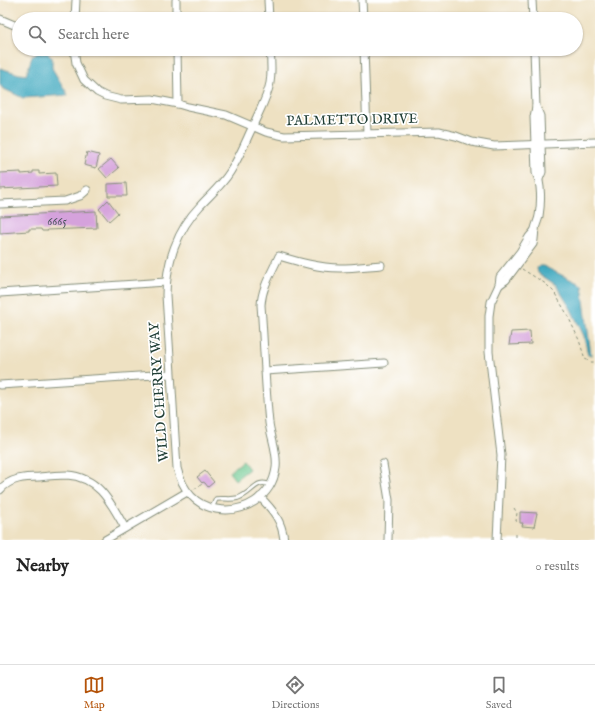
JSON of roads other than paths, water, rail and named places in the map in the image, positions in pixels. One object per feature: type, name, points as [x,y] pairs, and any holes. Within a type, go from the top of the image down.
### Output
[{"type":"street","points":[[75,12],[76,0]]},
{"type":"street","points":[[176,0],[176,12]]},
{"type":"street","points":[[268,0],[269,12]]},
{"type":"street","points":[[362,0],[363,12]]},
{"type":"street","points":[[532,0],[533,12]]},
{"type":"street","points":[[0,19],[12,24]]},
{"type":"street","name":"PALMETTO DRIVE","points":[[75,56],[76,63],[84,80],[97,92],[105,96],[116,99],[161,100],[226,115],[266,132],[284,136],[439,132],[483,145],[538,145],[593,142]]},
{"type":"street","points":[[177,56],[178,104]]},
{"type":"street","name":"WILD CHERRY WAY","points":[[270,56],[270,83],[266,97],[230,171],[219,186],[192,214],[181,232],[170,260],[166,282],[170,374],[177,468],[180,478],[190,492],[202,504],[212,508],[231,510],[239,509],[254,502],[270,485],[276,468],[276,451],[269,422],[262,298],[267,281],[279,256],[328,267],[341,268],[381,265]]},
{"type":"street","points":[[364,56],[367,134]]},
{"type":"street","points":[[497,540],[501,455],[489,361],[488,329],[492,302],[499,285],[500,277],[535,230],[539,216],[539,179],[536,173],[538,145],[534,117],[536,107],[534,56]]},
{"type":"street","points":[[0,204],[65,200],[80,196],[87,190]]},
{"type":"street","points":[[0,293],[166,282]]},
{"type":"street","points":[[265,371],[384,363]]},
{"type":"street","points":[[0,385],[170,374]]},
{"type":"street","points":[[383,464],[389,500],[388,540]]},
{"type":"street","points":[[1,488],[9,482],[23,478],[65,475],[83,478],[104,492],[125,528]]},
{"type":"street","points":[[105,540],[190,492]]},
{"type":"street","points":[[260,497],[277,517],[281,525],[284,540]]},
{"type":"lane","points":[[212,508],[216,500],[237,498],[244,495],[261,482],[270,485]]},
{"type":"water","points":[[32,56],[51,56],[52,68],[68,95],[23,98],[2,88],[0,84],[0,68],[26,75]]},
{"type":"water","points":[[539,266],[543,266],[582,285],[591,355],[588,355],[584,336],[571,309],[556,285],[538,273],[537,268]]}]
